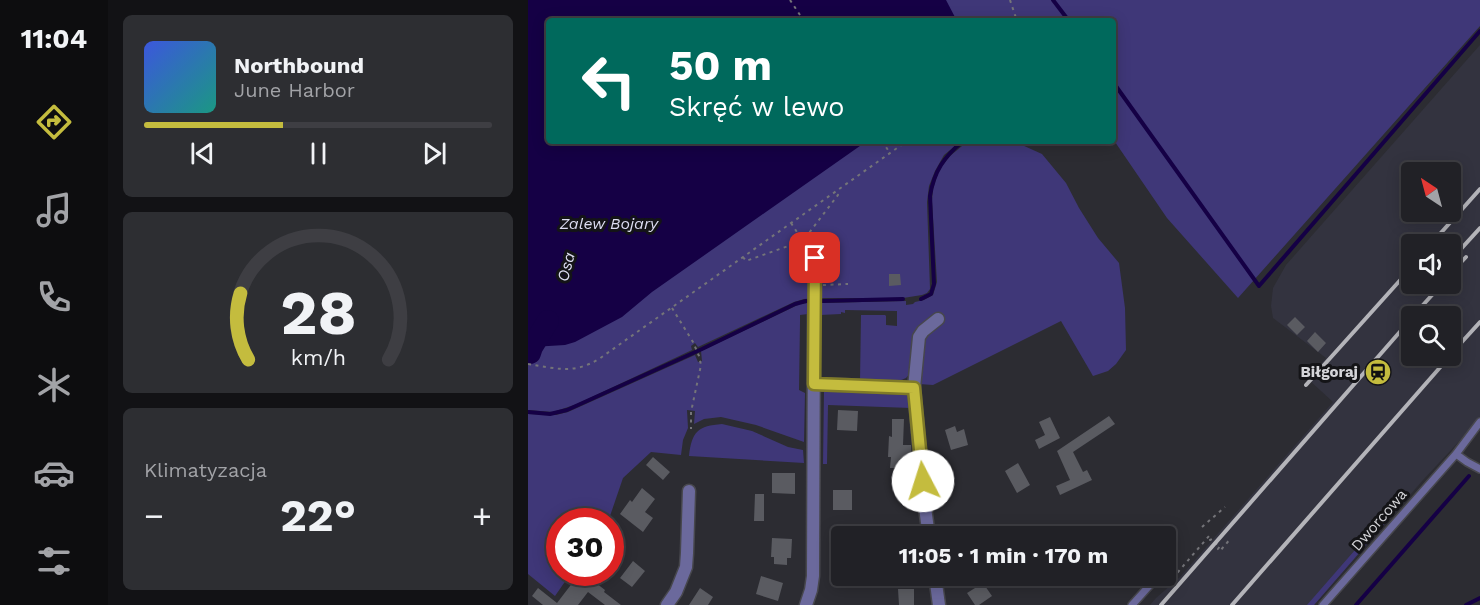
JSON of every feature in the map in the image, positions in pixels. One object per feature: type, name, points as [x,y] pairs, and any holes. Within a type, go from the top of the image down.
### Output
[{"type":"street","points":[[806,605],[813,576],[814,314]]},
{"type":"street","points":[[928,526],[914,388],[920,337],[923,331],[939,319]]},
{"type":"street","points":[[814,384],[914,388]]},
{"type":"street","points":[[667,605],[676,592],[686,567],[689,491]]},
{"type":"street","points":[[936,586],[939,605]]},
{"type":"lane","points":[[814,314],[815,258]]},
{"type":"lane","name":"Dworcowa","points":[[1323,605],[1456,453],[1480,422]]},
{"type":"lane","points":[[1456,453],[1480,469]]},
{"type":"lane","points":[[1132,605],[1149,586]]},
{"type":"path","points":[[790,0],[802,18]]},
{"type":"path","points":[[1010,0],[1016,18]]},
{"type":"path","points":[[884,144],[890,153]]},
{"type":"path","points":[[528,364],[575,369],[599,359],[903,144]]},
{"type":"path","points":[[807,247],[809,233],[838,195],[835,191]]},
{"type":"path","points":[[791,223],[807,247]]},
{"type":"path","points":[[742,257],[746,261],[794,244],[807,247]]},
{"type":"path","points":[[814,286],[848,284]]},
{"type":"path","points":[[672,307],[693,342],[701,365],[691,429]]},
{"type":"path","points":[[1202,527],[1225,507]]},
{"type":"path","points":[[1176,574],[1209,536],[1212,539],[1210,540],[1220,546],[1218,549],[1220,551],[1231,538]]},
{"type":"shaded area","points":[[528,0],[1480,0],[1480,26],[1238,298],[1167,218],[1116,143],[1116,18],[546,18],[546,144],[957,144],[944,155],[929,186],[927,202],[930,289],[927,293],[903,298],[821,298],[821,303],[906,301],[906,305],[933,295],[937,282],[932,201],[939,170],[950,156],[964,144],[1023,144],[1042,154],[1066,183],[1098,238],[1119,263],[1125,308],[1126,350],[1108,371],[1093,376],[1061,321],[933,385],[919,384],[925,323],[912,371],[906,378],[892,384],[860,381],[861,315],[885,315],[886,325],[897,326],[897,311],[845,310],[845,313],[841,312],[841,314],[820,315],[818,298],[804,299],[698,347],[695,343],[691,346],[692,350],[577,404],[553,412],[528,410]]},
{"type":"shaded area","points":[[1480,45],[1480,419],[1423,480],[1314,605],[1150,605],[1170,586],[1176,586],[1176,580],[1333,402],[1308,379],[1326,358],[1273,318],[1271,306],[1273,288],[1286,265]]},
{"type":"shaded area","points":[[808,303],[809,307],[808,314],[800,315],[799,390],[805,393],[804,442],[756,425],[721,417],[704,419],[694,424],[695,411],[687,410],[688,428],[683,440],[681,455],[651,452],[623,478],[613,508],[546,508],[546,586],[562,586],[555,596],[528,574],[528,414],[556,415],[568,412],[695,355],[698,362],[702,361],[701,351],[800,304]]},
{"type":"shaded area","points":[[824,391],[903,393],[910,396],[911,408],[828,405],[827,464],[823,464]]},
{"type":"shaded area","points":[[722,424],[752,431],[788,447],[803,450],[804,463],[689,456],[694,435],[698,431],[707,426]]},
{"type":"shaded area","points":[[1403,495],[1406,499],[1314,605],[1307,605]]},
{"type":"water","name":"Zalew Bojary","points":[[528,0],[946,0],[955,18],[546,18],[546,144],[863,144],[652,292],[622,317],[575,342],[565,345],[528,346]]},
{"type":"building","points":[[889,274],[900,274],[901,285],[889,286]]},
{"type":"building","points":[[1295,317],[1305,327],[1297,335],[1287,325]]},
{"type":"building","points":[[1315,332],[1326,343],[1318,352],[1307,341]]},
{"type":"building","points":[[838,410],[858,411],[857,431],[837,430]]},
{"type":"building","points":[[1109,416],[1115,424],[1073,452],[1083,472],[1087,470],[1092,480],[1060,495],[1056,486],[1070,480],[1057,451]]},
{"type":"building","points":[[1050,417],[1060,438],[1039,449],[1035,440],[1045,435],[1039,422]]},
{"type":"building","points":[[892,419],[904,419],[903,445],[911,445],[912,460],[908,460],[908,468],[890,468],[891,457],[888,457],[889,436],[892,437]]},
{"type":"building","points":[[955,426],[957,432],[964,429],[968,445],[951,450],[945,430]]},
{"type":"building","points":[[653,457],[670,472],[663,480],[646,465]]},
{"type":"building","points":[[1018,463],[1030,485],[1017,493],[1005,471]]},
{"type":"building","points":[[772,473],[795,473],[795,494],[772,493]]},
{"type":"building","points":[[642,488],[655,499],[645,512],[653,518],[643,532],[624,517],[624,508],[630,500],[632,502]]},
{"type":"building","points":[[833,490],[852,490],[852,510],[833,510]]},
{"type":"building","points":[[755,494],[764,494],[764,521],[754,521]]},
{"type":"building","points":[[772,538],[792,539],[791,558],[787,558],[787,565],[774,564],[774,557],[771,557]]},
{"type":"building","points":[[633,561],[645,571],[632,587],[624,581],[624,573]]},
{"type":"building","points":[[761,576],[783,583],[778,601],[756,594]]},
{"type":"building","points":[[570,586],[600,586],[621,605],[605,605],[588,592],[578,605],[543,605],[532,596],[538,588],[557,603]]},
{"type":"building","points":[[978,586],[985,586],[992,596],[979,605],[975,605],[967,593]]},
{"type":"building","points":[[700,588],[713,597],[708,605],[689,605]]},
{"type":"building","points":[[898,589],[914,589],[914,605],[899,605]]},
{"type":"waterway","points":[[1053,0],[1067,18]]},
{"type":"waterway","points":[[1116,86],[1259,286],[1480,31]]},
{"type":"waterway","points":[[921,299],[931,294],[934,284],[930,196],[932,187],[941,165],[960,144]]},
{"type":"waterway","points":[[822,301],[903,299]]},
{"type":"waterway","points":[[528,412],[550,414],[567,410],[795,304],[806,301]]},
{"type":"waterway","name":"Osa","points":[[530,353],[548,321]]},
{"type":"waterway","points":[[1356,605],[1469,476]]},
{"type":"waterway","points":[[1466,605],[1480,598]]},
{"type":"railway","points":[[1440,234],[1480,189]]},
{"type":"railway","points":[[1461,249],[1480,228]]},
{"type":"railway","points":[[1461,262],[1466,257]]},
{"type":"railway","points":[[1306,385],[1401,279]]},
{"type":"railway","points":[[1422,306],[1433,294]]},
{"type":"railway","points":[[1461,343],[1480,322]]},
{"type":"railway","points":[[1161,605],[1401,331]]},
{"type":"railway","points":[[1232,605],[1441,366]]},
{"type":"place","name":"Biłgoraj","points":[[1378,372]]},
{"type":"route","points":[[815,258],[814,384],[914,388],[923,481]]}]
